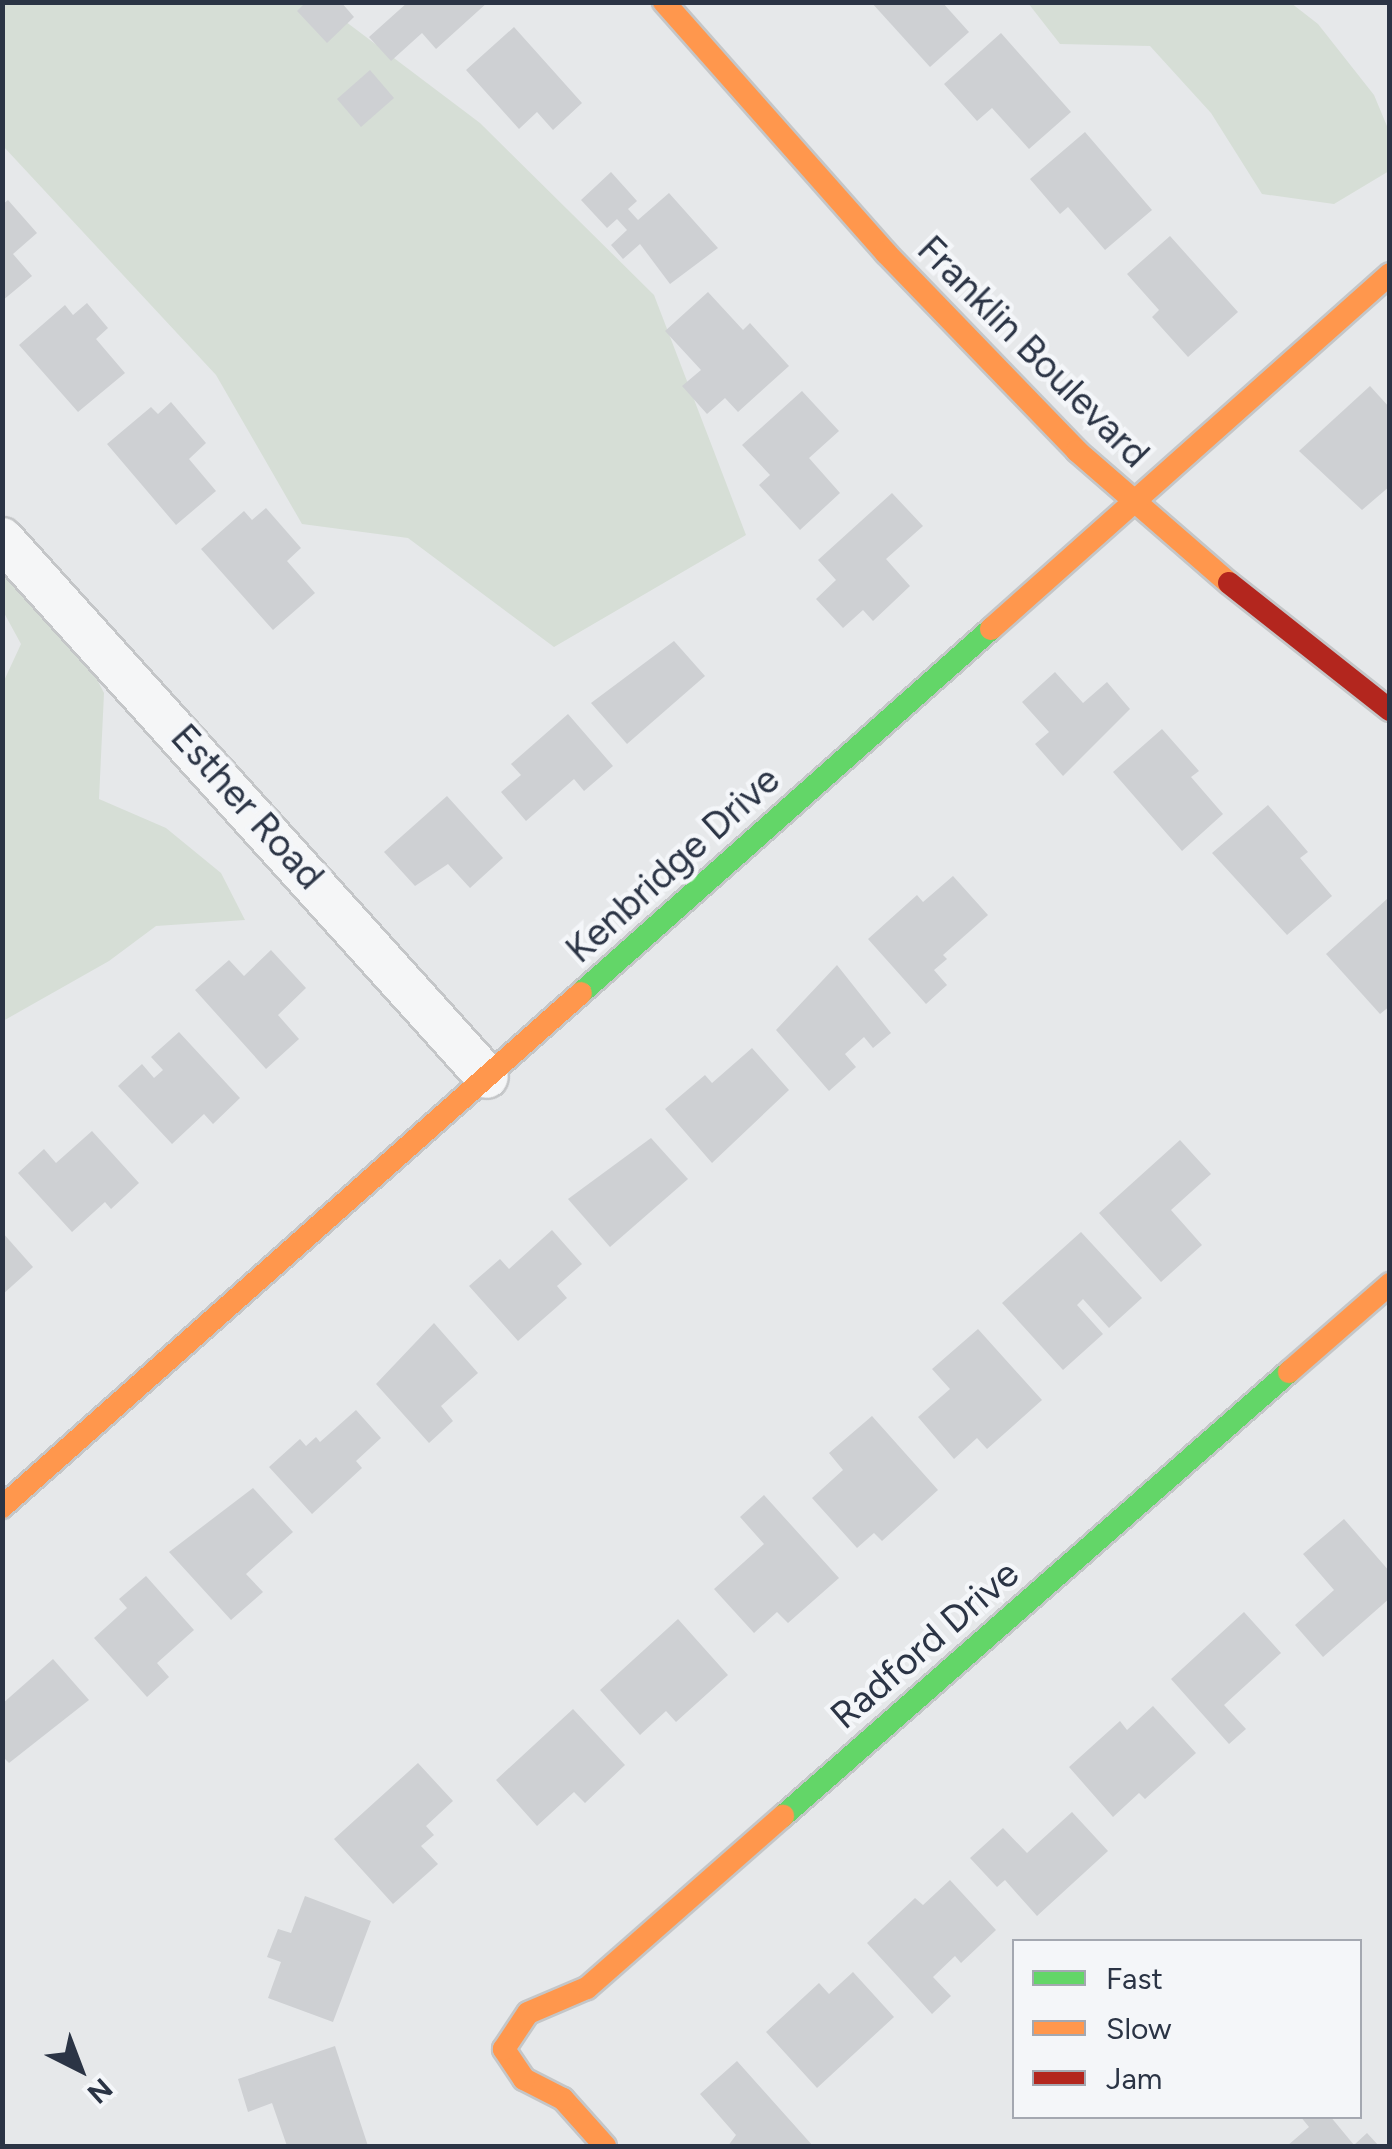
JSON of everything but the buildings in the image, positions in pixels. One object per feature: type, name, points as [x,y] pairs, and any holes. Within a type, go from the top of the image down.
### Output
[{"type":"street","name":"Franklin Boulevard","points":[[664,2],[886,253],[1133,503],[1297,642],[1390,710]]},
{"type":"street","name":"Kenbridge Drive","points":[[2,1507],[1390,274]]},
{"type":"street","name":"Esther Road","points":[[2,540],[488,1077]]},
{"type":"street","name":"Radford Drive","points":[[605,2146],[563,2099],[524,2078],[504,2049],[528,2014],[587,1988],[1390,1284]]},
{"type":"shaded area","points":[[3,3],[321,3],[480,123],[654,295],[746,535],[554,647],[408,538],[302,524],[216,375],[3,146]]},
{"type":"shaded area","points":[[1028,3],[1291,3],[1318,24],[1374,95],[1389,131],[1389,171],[1334,204],[1262,194],[1211,113],[1150,46],[1060,44]]},
{"type":"shaded area","points":[[2,571],[75,637],[104,693],[99,799],[166,828],[221,873],[245,920],[156,926],[109,961],[3,1021],[2,685],[21,644],[3,611]]},
{"type":"traffic: fast","points":[[581,993],[991,629]]},
{"type":"traffic: fast","points":[[783,1816],[1289,1372]]},
{"type":"traffic: slow","points":[[664,2],[886,253],[1077,451],[1229,583]]},
{"type":"traffic: slow","points":[[991,629],[1390,274]]},
{"type":"traffic: slow","points":[[2,1507],[581,993]]},
{"type":"traffic: slow","points":[[1289,1372],[1390,1284]]},
{"type":"traffic: slow","points":[[605,2146],[563,2099],[524,2079],[504,2049],[528,2013],[587,1988],[783,1816]]},
{"type":"traffic: jam","points":[[1229,583],[1390,710]]}]
